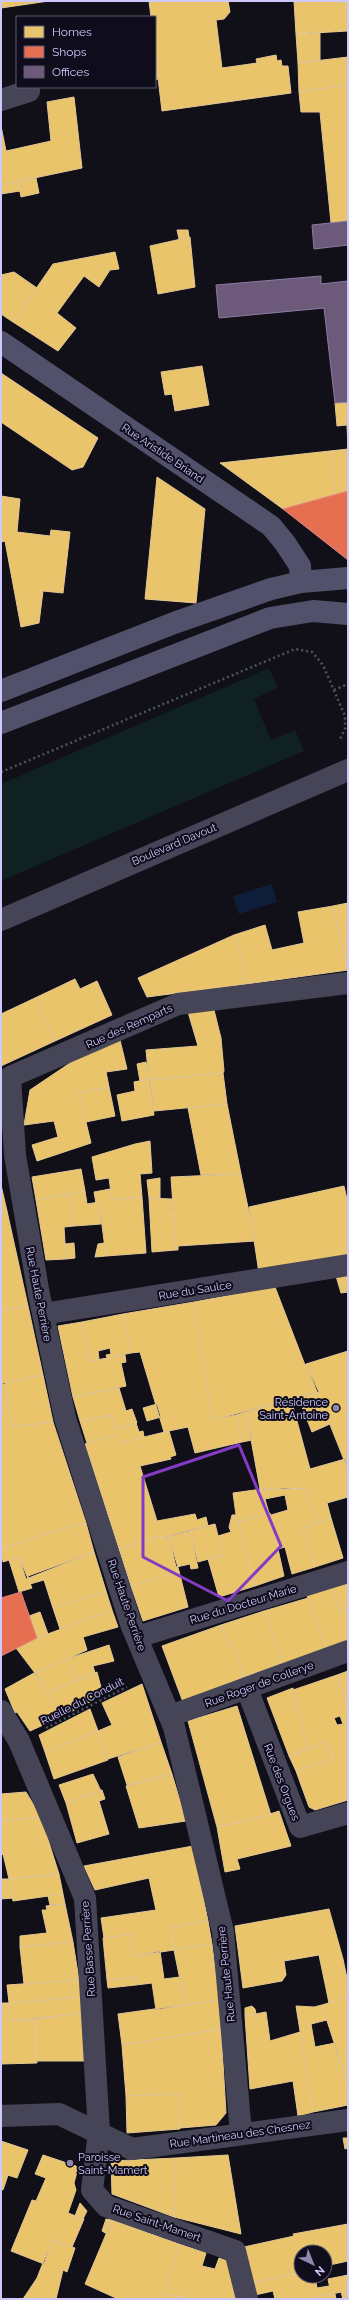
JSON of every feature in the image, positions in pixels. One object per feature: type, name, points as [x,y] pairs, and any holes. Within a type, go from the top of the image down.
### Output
[{"type":"main road","name":"Rue Aristide Briand","points":[[1,342],[271,526],[285,542],[300,566],[301,582]]},
{"type":"main road","points":[[1,690],[174,623],[271,589],[301,582],[348,578]]},
{"type":"main road","points":[[270,618],[301,582]]},
{"type":"main road","points":[[1,723],[270,618],[313,611],[348,614]]},
{"type":"street","points":[[1,100],[29,91]]},
{"type":"street","name":"Boulevard Davout","points":[[1,920],[348,770]]},
{"type":"street","name":"Rue des Remparts","points":[[10,1077],[178,1004],[348,983]]},
{"type":"street","name":"Rue Haute Perrière","points":[[10,1077],[8,1158],[65,1418],[137,1637],[174,1727],[222,1932],[241,2133]]},
{"type":"street","name":"Rue du Saulce","points":[[43,1314],[348,1265]]},
{"type":"street","name":"Rue du Docteur Marie","points":[[137,1637],[348,1572]]},
{"type":"street","name":"Rue Roger de Collerye","points":[[170,1716],[348,1651]]},
{"type":"street","name":"Rue des Orgues","points":[[247,1689],[300,1827],[348,1813]]},
{"type":"street","name":"Rue Basse Perrière","points":[[1,1711],[19,1741],[85,1898],[99,2132]]},
{"type":"street","points":[[1,2116],[59,2114],[99,2132]]},
{"type":"street","name":"Rue Martineau des Chesnez","points":[[99,2132],[132,2149],[241,2133],[348,2120]]},
{"type":"street","name":"Rue Saint-Mamert","points":[[99,2132],[92,2190],[106,2206],[235,2251],[247,2299]]},
{"type":"path","points":[[1,772],[295,649],[312,652],[323,665],[345,716],[345,729],[340,741],[334,744]]},
{"type":"path","points":[[334,690],[348,684]]},
{"type":"path","name":"Ruelle du Conduit","points":[[19,1741],[152,1674]]},
{"type":"highlighted area","points":[[239,1445],[281,1546],[228,1601],[143,1557],[143,1477]]},
{"type":"shaded area","points":[[269,668],[278,688],[254,699],[271,740],[295,730],[304,751],[1,881],[1,784]]},
{"type":"water","points":[[272,884],[277,902],[239,914],[233,896]]},
{"type":"building: Homes","points":[[1,1],[49,1],[1,8]]},
{"type":"building: Homes","points":[[149,1],[228,1],[230,12],[224,19],[216,20],[222,68],[257,63],[256,59],[276,55],[277,61],[281,60],[282,66],[288,66],[291,93],[162,111],[156,61],[156,16],[151,16]]},
{"type":"building: Homes","points":[[294,1],[347,1],[348,31],[296,34]]},
{"type":"building: Homes","points":[[320,32],[320,60],[298,63],[296,34]]},
{"type":"building: Homes","points":[[348,57],[348,85],[299,92],[298,63]]},
{"type":"building: Homes","points":[[156,62],[158,79],[156,80]]},
{"type":"building: Homes","points":[[348,85],[348,221],[331,223],[320,112],[301,112],[299,92]]},
{"type":"building: Homes","points":[[74,97],[82,168],[1,185],[1,126],[6,151],[51,141],[47,102]]},
{"type":"building: Homes","points":[[36,178],[39,193],[21,197],[18,181]]},
{"type":"building: Homes","points":[[18,181],[20,191],[1,194],[1,185]]},
{"type":"building: Homes","points":[[177,230],[188,230],[189,237],[179,239]]},
{"type":"building: Homes","points":[[190,237],[195,287],[158,294],[150,246]]},
{"type":"building: Homes","points":[[115,252],[119,269],[110,270],[99,287],[84,276],[57,313],[76,328],[58,351],[13,322],[53,264]]},
{"type":"building: Homes","points":[[14,272],[37,288],[13,322],[1,314],[1,275]]},
{"type":"building: Homes","points":[[202,366],[209,405],[175,411],[172,394],[165,395],[161,372]]},
{"type":"building: Homes","points":[[1,373],[98,438],[83,467],[72,470],[1,422]]},
{"type":"building: Homes","points":[[348,402],[348,448],[347,425],[337,426],[335,403]]},
{"type":"building: Homes","points":[[348,449],[348,491],[335,495],[330,451]]},
{"type":"building: Homes","points":[[330,451],[335,495],[283,509],[220,463]]},
{"type":"building: Homes","points":[[157,477],[205,509],[196,603],[145,599]]},
{"type":"building: Homes","points":[[1,496],[20,499],[17,532],[50,536],[51,530],[70,532],[63,593],[43,591],[39,623],[21,627],[5,541],[1,542]]},
{"type":"building: Homes","points":[[348,903],[348,970],[333,906]]},
{"type":"building: Homes","points":[[333,906],[348,970],[247,984],[242,957],[234,935],[265,925],[272,950],[304,943],[298,912]]},
{"type":"building: Homes","points":[[234,935],[242,957],[247,984],[147,997],[138,978]]},
{"type":"building: Homes","points":[[75,979],[80,989],[97,981],[112,1015],[55,1041],[35,998]]},
{"type":"building: Homes","points":[[35,998],[55,1041],[1,1066],[1,1014]]},
{"type":"building: Homes","points":[[213,1006],[221,1038],[223,1073],[149,1080],[146,1050],[198,1046],[188,1012]]},
{"type":"building: Homes","points":[[120,1040],[127,1069],[106,1072],[109,1087],[79,1093],[91,1143],[37,1161],[32,1145],[58,1137],[54,1121],[24,1125],[30,1090],[73,1061]]},
{"type":"building: Homes","points":[[146,1062],[149,1079],[140,1081],[137,1064]]},
{"type":"building: Homes","points":[[223,1073],[227,1104],[154,1111],[150,1080]]},
{"type":"building: Homes","points":[[149,1079],[154,1115],[122,1121],[117,1095],[135,1091],[134,1082]]},
{"type":"building: Homes","points":[[109,1087],[115,1116],[86,1122],[79,1093]]},
{"type":"building: Homes","points":[[227,1104],[241,1174],[201,1175],[188,1108]]},
{"type":"building: Homes","points":[[150,1141],[152,1173],[140,1174],[142,1197],[112,1200],[109,1178],[96,1180],[92,1157]]},
{"type":"building: Homes","points":[[81,1169],[85,1191],[36,1200],[32,1177]]},
{"type":"building: Homes","points":[[241,1174],[255,1241],[178,1246],[178,1250],[176,1250],[171,1177]]},
{"type":"building: Homes","points":[[160,1178],[160,1198],[149,1198],[147,1180]]},
{"type":"building: Homes","points":[[1,1185],[7,1211],[1,1213]]},
{"type":"building: Homes","points":[[344,1186],[348,1204],[348,1259],[259,1273],[249,1207]]},
{"type":"building: Homes","points":[[110,1189],[112,1200],[142,1197],[146,1253],[106,1256],[99,1202],[96,1203],[94,1192]]},
{"type":"building: Homes","points":[[85,1191],[87,1204],[99,1202],[101,1224],[74,1226],[68,1194]]},
{"type":"building: Homes","points":[[68,1194],[74,1226],[64,1227],[66,1259],[46,1260],[36,1200]]},
{"type":"building: Homes","points":[[149,1198],[172,1199],[176,1250],[152,1252]]},
{"type":"building: Homes","points":[[7,1211],[28,1306],[1,1310],[1,1213]]},
{"type":"building: Homes","points":[[74,1243],[75,1258],[66,1259],[65,1244]]},
{"type":"building: Homes","points":[[104,1243],[106,1256],[95,1257],[98,1244]]},
{"type":"building: Homes","points":[[348,1273],[348,1292],[341,1293],[336,1276]]},
{"type":"building: Homes","points":[[275,1287],[305,1365],[306,1364],[319,1392],[212,1420],[194,1302]]},
{"type":"building: Homes","points":[[194,1302],[212,1420],[236,1415],[242,1442],[195,1453],[188,1427],[164,1432],[140,1352],[131,1353],[123,1314]]},
{"type":"building: Homes","points":[[28,1306],[43,1375],[5,1382],[1,1385],[1,1310]]},
{"type":"building: Homes","points":[[123,1314],[131,1353],[107,1358],[106,1355],[111,1354],[110,1348],[98,1351],[99,1359],[90,1361],[82,1322]]},
{"type":"building: Homes","points":[[82,1322],[90,1361],[125,1355],[126,1362],[121,1363],[126,1386],[73,1397],[58,1326]]},
{"type":"building: Homes","name":"Résidence Saint-Antoine","points":[[348,1351],[348,1470],[306,1364]]},
{"type":"building: Homes","points":[[43,1375],[53,1422],[12,1427],[5,1382]]},
{"type":"building: Homes","points":[[5,1384],[12,1427],[53,1422],[86,1523],[45,1534],[1,1549],[1,1385]]},
{"type":"building: Homes","points":[[119,1388],[126,1411],[132,1409],[137,1423],[115,1429],[111,1415],[80,1421],[73,1397]]},
{"type":"building: Homes","points":[[317,1392],[330,1424],[312,1432],[298,1397]]},
{"type":"building: Homes","points":[[291,1399],[310,1469],[345,1459],[348,1470],[348,1497],[327,1503],[331,1518],[317,1523],[306,1489],[260,1489],[246,1412]]},
{"type":"building: Homes","points":[[157,1404],[161,1417],[147,1421],[143,1408]]},
{"type":"building: Homes","points":[[246,1412],[252,1440],[242,1442],[236,1415]]},
{"type":"building: Homes","points":[[111,1415],[115,1429],[136,1423],[139,1432],[143,1431],[144,1437],[119,1443],[116,1435],[87,1443],[80,1421]]},
{"type":"building: Homes","points":[[169,1431],[176,1455],[170,1457],[171,1459],[140,1466],[157,1521],[195,1514],[197,1520],[206,1517],[208,1526],[161,1539],[161,1536],[119,1549],[85,1444],[116,1435],[119,1443]]},
{"type":"building: Homes","points":[[283,1488],[306,1489],[317,1523],[303,1528],[315,1567],[292,1574],[285,1547],[278,1549],[271,1515],[288,1510],[285,1495],[265,1499],[262,1490]]},
{"type":"building: Homes","points":[[262,1489],[269,1513],[237,1522],[233,1493]]},
{"type":"building: Homes","points":[[270,1513],[284,1576],[255,1586],[238,1522]]},
{"type":"building: Homes","points":[[232,1515],[236,1515],[255,1586],[219,1597],[208,1559],[223,1555],[218,1536],[231,1532],[229,1527]]},
{"type":"building: Homes","points":[[331,1518],[343,1558],[315,1567],[303,1528]]},
{"type":"building: Homes","points":[[86,1523],[94,1552],[26,1579],[19,1557],[3,1562],[1,1549],[45,1534]]},
{"type":"building: Homes","points":[[215,1524],[223,1555],[198,1562],[190,1530]]},
{"type":"building: Homes","points":[[190,1530],[198,1568],[191,1569],[190,1564],[176,1567],[169,1536]]},
{"type":"building: Homes","points":[[161,1536],[161,1539],[169,1536],[179,1571],[131,1586],[119,1549]]},
{"type":"building: Homes","points":[[94,1552],[106,1591],[53,1608],[44,1580],[30,1584],[28,1576]]},
{"type":"building: Homes","points":[[19,1557],[32,1588],[19,1592],[9,1560]]},
{"type":"building: Homes","points":[[179,1571],[188,1607],[143,1621],[131,1586]]},
{"type":"building: Homes","points":[[348,1583],[348,1609],[340,1612],[332,1588]]},
{"type":"building: Homes","points":[[332,1588],[340,1612],[348,1609],[348,1642],[327,1649],[307,1596]]},
{"type":"building: Homes","points":[[106,1591],[112,1610],[60,1629],[53,1608]]},
{"type":"building: Homes","points":[[308,1598],[327,1649],[283,1663],[264,1611]]},
{"type":"building: Homes","points":[[112,1610],[118,1627],[83,1637],[87,1650],[35,1673],[16,1648],[37,1638]]},
{"type":"building: Homes","points":[[264,1611],[283,1663],[244,1677],[232,1645],[230,1646],[221,1625]]},
{"type":"building: Homes","points":[[40,1612],[48,1634],[37,1638],[29,1616]]},
{"type":"building: Homes","points":[[221,1625],[230,1646],[232,1645],[244,1677],[183,1702],[162,1646]]},
{"type":"building: Homes","points":[[109,1645],[114,1661],[93,1666],[95,1673],[76,1681],[67,1659]]},
{"type":"building: Homes","points":[[67,1659],[76,1681],[48,1692],[35,1673]]},
{"type":"building: Homes","points":[[348,1671],[348,1709],[337,1675]]},
{"type":"building: Homes","points":[[97,1672],[103,1695],[61,1717],[48,1692]]},
{"type":"building: Homes","points":[[34,1673],[48,1692],[61,1717],[30,1731],[17,1712],[15,1713],[5,1689]]},
{"type":"building: Homes","points":[[337,1675],[348,1709],[348,1800],[315,1810],[309,1807],[296,1771],[333,1759],[327,1742],[308,1749],[293,1690]],"holes":[[[340,1716],[343,1724],[337,1725],[334,1718]]]},
{"type":"building: Homes","points":[[142,1684],[161,1742],[108,1759],[98,1731],[112,1725],[102,1703]]},
{"type":"building: Homes","points":[[293,1688],[308,1749],[289,1756],[267,1698]]},
{"type":"building: Homes","points":[[237,1706],[271,1815],[217,1827],[188,1721]]},
{"type":"building: Homes","points":[[90,1709],[98,1731],[45,1752],[39,1735]]},
{"type":"building: Homes","points":[[98,1731],[108,1760],[54,1779],[45,1752]]},
{"type":"building: Homes","points":[[161,1742],[172,1774],[127,1785],[118,1757]]},
{"type":"building: Homes","points":[[327,1742],[333,1759],[296,1771],[289,1756]]},
{"type":"building: Homes","points":[[93,1774],[101,1791],[66,1803],[59,1785]]},
{"type":"building: Homes","points":[[172,1774],[186,1821],[139,1828],[126,1786]]},
{"type":"building: Homes","points":[[102,1790],[105,1799],[99,1801],[109,1834],[77,1843],[66,1803]]},
{"type":"building: Homes","points":[[26,1792],[41,1817],[1,1821],[1,1794]]},
{"type":"building: Homes","points":[[279,1811],[291,1846],[237,1859],[240,1869],[225,1872],[217,1827],[271,1815],[270,1814]]},
{"type":"building: Homes","points":[[41,1817],[59,1874],[9,1879],[3,1854],[1,1855],[1,1821]]},
{"type":"building: Homes","points":[[193,1846],[208,1921],[170,1927],[174,1950],[134,1956],[132,1934],[104,1938],[101,1918],[156,1910],[149,1878],[95,1890],[84,1866]]},
{"type":"building: Homes","points":[[59,1874],[63,1894],[13,1901],[9,1879]]},
{"type":"building: Homes","points":[[1,1879],[9,1879],[13,1898],[1,1899]]},
{"type":"building: Homes","points":[[63,1894],[65,1904],[50,1905],[48,1896]]},
{"type":"building: Homes","points":[[65,1904],[73,1942],[20,1947],[20,1936],[47,1933],[42,1910],[47,1910],[46,1906]]},
{"type":"building: Homes","points":[[329,1909],[343,1959],[348,1983],[348,1997],[329,2003],[319,1955],[284,1961],[286,1975],[282,1981],[243,1988],[235,1926]]},
{"type":"building: Homes","points":[[208,1921],[212,1944],[174,1950],[170,1927]]},
{"type":"building: Homes","points":[[132,1934],[134,1956],[160,1951],[164,1979],[180,1977],[185,2005],[156,2010],[152,1983],[136,1985],[136,1977],[107,1980],[103,1938]]},
{"type":"building: Homes","points":[[73,1942],[79,1980],[24,1984],[20,1947]]},
{"type":"building: Homes","points":[[212,1944],[219,2000],[185,2005],[174,1950]]},
{"type":"building: Homes","points":[[136,1977],[136,1985],[108,1988],[107,1980]]},
{"type":"building: Homes","points":[[79,1980],[82,1997],[9,2003],[7,1985]]},
{"type":"building: Homes","points":[[82,1997],[83,2013],[10,2021],[9,2003]]},
{"type":"building: Homes","points":[[348,1997],[348,2086],[322,2005]]},
{"type":"building: Homes","points":[[219,2000],[221,2029],[122,2045],[118,2014]]},
{"type":"building: Homes","points":[[1,2003],[9,2003],[10,2021],[35,2019],[37,2063],[1,2064]]},
{"type":"building: Homes","points":[[322,2005],[327,2020],[311,2024],[315,2047],[335,2043],[348,2086],[348,2105],[313,2112],[296,2006],[314,2007]]},
{"type":"building: Homes","points":[[252,2006],[255,2009],[256,2014],[245,2016],[245,2008]]},
{"type":"building: Homes","points":[[266,2012],[270,2041],[300,2032],[313,2112],[298,2116],[293,2081],[250,2089],[245,2016]]},
{"type":"building: Homes","points":[[83,2013],[85,2061],[37,2061],[35,2019]]},
{"type":"building: Homes","points":[[221,2029],[226,2113],[216,2125],[180,2128],[178,2094],[126,2096],[122,2045]]},
{"type":"building: Homes","points":[[178,2094],[180,2129],[127,2133],[126,2096]]},
{"type":"building: Homes","points":[[343,2138],[348,2138],[348,2148],[345,2149]]},
{"type":"building: Homes","points":[[1,2141],[28,2150],[17,2178],[1,2173]]},
{"type":"building: Homes","points":[[43,2155],[78,2168],[74,2183],[76,2190],[68,2213],[84,2219],[72,2247],[52,2240],[44,2264],[11,2251],[32,2200],[36,2201],[46,2178],[35,2174]]},
{"type":"building: Homes","points":[[228,2155],[241,2234],[174,2217],[176,2158]]},
{"type":"building: Homes","points":[[176,2158],[174,2217],[112,2194],[111,2161]]},
{"type":"building: Homes","points":[[1,2173],[8,2175],[3,2190],[1,2189]]},
{"type":"building: Homes","points":[[80,2203],[87,2211],[83,2219],[75,2216]]},
{"type":"building: Homes","points":[[106,2219],[112,2220],[107,2234],[102,2231]]},
{"type":"building: Homes","points":[[112,2220],[179,2244],[163,2294],[191,2299],[118,2299],[85,2284]]},
{"type":"building: Homes","points":[[348,2224],[348,2261],[333,2264],[333,2244],[293,2244],[293,2274],[252,2283],[244,2247],[294,2236],[293,2234]]},
{"type":"building: Homes","points":[[52,2240],[75,2248],[67,2272],[63,2270],[56,2299],[23,2299],[37,2278]]},
{"type":"building: Homes","points":[[179,2244],[206,2253],[202,2266],[215,2269],[219,2258],[230,2262],[239,2299],[191,2299],[163,2294]]},
{"type":"building: Homes","points":[[293,2274],[293,2284],[316,2284],[317,2288],[329,2286],[331,2294],[309,2299],[275,2299],[273,2291],[255,2295],[252,2283]]},
{"type":"building: Homes","points":[[348,2275],[348,2291],[331,2294],[329,2284],[333,2284],[333,2278]]},
{"type":"building: Homes","points":[[348,2291],[348,2299],[343,2299],[341,2292]]},
{"type":"building: Homes","points":[[335,2294],[336,2299],[309,2299]]},
{"type":"building: Shops","points":[[348,491],[348,560],[283,509]]},
{"type":"building: Shops","points":[[21,1592],[37,1638],[1,1656],[1,1598]]},
{"type":"building: Offices","points":[[348,221],[348,245],[314,249],[312,225]]},
{"type":"building: Offices","points":[[321,276],[321,284],[348,281],[348,402],[335,403],[324,308],[219,318],[216,285]]},
{"type":"place","name":"Résidence Saint-Antoine","points":[[336,1408]]},
{"type":"place","name":"Paroisse Saint-Mamert","points":[[70,2163]]}]
